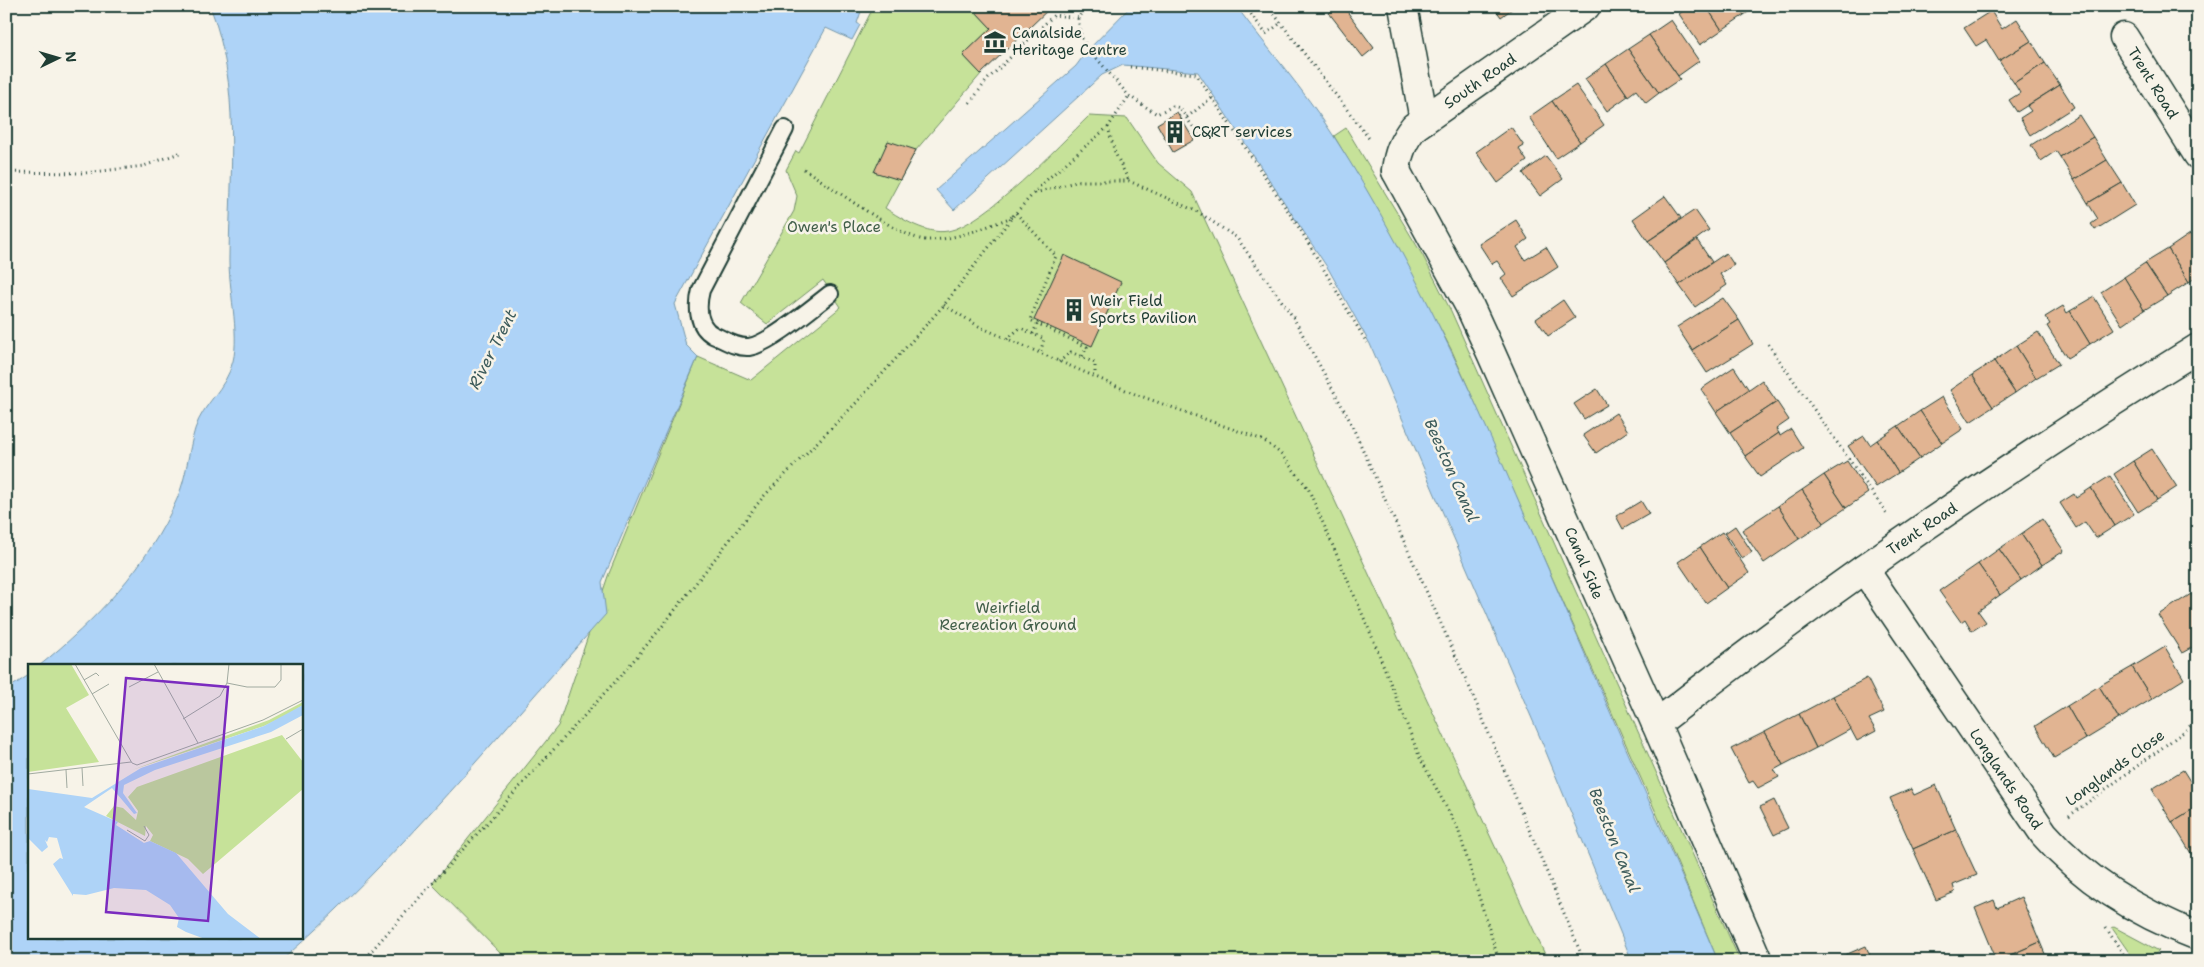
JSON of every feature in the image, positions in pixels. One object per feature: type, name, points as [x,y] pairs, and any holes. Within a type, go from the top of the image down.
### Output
[{"type":"street","points":[[1403,6],[1424,120]]},
{"type":"street","name":"South Road","points":[[1396,171],[1398,156],[1404,139],[1414,127],[1586,6]]},
{"type":"street","name":"Trent Road","points":[[2124,37],[2198,155]]},
{"type":"street","name":"Canal Side","points":[[1396,171],[1470,306],[1656,724],[1758,961]]},
{"type":"street","name":"Trent Road","points":[[1656,724],[1752,648],[1905,539],[2198,348]]},
{"type":"street","name":"Longlands Road","points":[[1864,569],[2044,834],[2058,850],[2110,892],[2141,911],[2198,936]]},
{"type":"lane","points":[[785,129],[701,290],[698,314],[709,333],[735,346],[750,347],[764,343],[830,294]]},
{"type":"path","points":[[1086,6],[1078,18],[1081,36],[1086,46],[1129,96],[1157,114],[1173,106],[1180,108],[1200,138]]},
{"type":"path","points":[[1245,6],[1266,34],[1281,23]]},
{"type":"path","points":[[1268,6],[1362,130],[1396,171]]},
{"type":"path","points":[[970,103],[987,80],[1054,15],[1078,18]]},
{"type":"path","points":[[1130,67],[1196,74],[1300,229],[1367,343]]},
{"type":"path","points":[[362,961],[623,672],[661,628],[763,497],[857,402],[944,305],[1014,215],[1044,182],[1108,127],[1129,96]]},
{"type":"path","points":[[1187,117],[1212,98]]},
{"type":"path","points":[[1108,127],[1114,153],[1129,181]]},
{"type":"path","points":[[6,172],[85,173],[144,166],[182,152]]},
{"type":"path","points":[[804,168],[895,229],[925,240],[957,236],[1014,215]]},
{"type":"path","points":[[1034,194],[1079,181],[1129,181],[1198,212],[1237,238],[1294,317],[1349,419],[1469,686],[1584,961]]},
{"type":"path","points":[[1014,215],[1028,225],[1056,256],[1030,320],[1087,347],[1082,357]]},
{"type":"path","points":[[944,305],[980,327],[1040,354],[1095,375],[1135,394],[1263,440],[1280,453],[1308,488],[1373,639],[1420,758],[1458,829],[1498,961]]},
{"type":"path","points":[[1033,334],[1037,324]]},
{"type":"path","points":[[1006,339],[1020,328],[1044,339],[1040,354]]},
{"type":"path","points":[[1768,344],[1905,539]]},
{"type":"path","points":[[1059,362],[1071,352],[1095,363],[1095,375]]},
{"type":"path","name":"Longlands Close","points":[[2044,834],[2185,731],[2198,718]]},
{"type":"green space","name":"Weirfield Recreation Ground","points":[[874,6],[981,6],[976,12],[991,28],[963,55],[981,74],[916,150],[885,208],[899,217],[923,228],[940,232],[964,225],[982,214],[1021,182],[1089,116],[1127,118],[1158,163],[1192,192],[1548,961],[508,961],[432,884],[558,726],[608,576],[698,357],[751,380],[841,307],[823,280],[767,324],[741,303],[794,211],[797,196],[786,170],[796,151],[799,153]]},
{"type":"green space","points":[[1346,128],[1423,256],[1451,311],[1740,961],[1718,961],[1658,817],[1452,351],[1378,210],[1334,136]]},
{"type":"green space","points":[[2114,927],[2159,951],[2147,961],[2135,961],[2112,928]]},
{"type":"water","name":"River Trent","points":[[210,6],[863,6],[857,23],[860,25],[852,40],[826,28],[675,304],[686,345],[698,357],[602,582],[606,614],[449,792],[367,879],[281,961],[6,961],[6,690],[28,676],[28,940],[302,940],[302,664],[41,664],[100,611],[136,569],[151,547],[177,499],[195,429],[203,411],[225,380],[233,361],[235,324],[229,268],[232,129],[226,67],[220,36]]},
{"type":"water","name":"Beeston Canal","points":[[1131,6],[1236,6],[1322,118],[1366,188],[1425,297],[1478,409],[1718,961],[1632,961],[1539,735],[1370,344],[1329,270],[1198,72],[1123,65],[1102,75],[954,210],[936,190],[1076,66],[1087,51]]},
{"type":"building","name":"Canalside Heritage Centre","points":[[981,6],[1052,6],[981,74],[963,55],[991,28],[976,12]]},
{"type":"building","points":[[1337,6],[1343,6],[1374,48],[1363,57],[1329,13]]},
{"type":"building","points":[[1493,6],[1516,6],[1501,17]]},
{"type":"building","points":[[1690,6],[1706,6],[1722,30],[1700,45],[1679,14]]},
{"type":"building","points":[[1706,6],[1738,6],[1744,15],[1722,30]]},
{"type":"building","points":[[1738,6],[1757,6],[1744,15]]},
{"type":"building","points":[[1991,11],[2002,29],[2017,19],[2031,41],[1999,61],[1986,40],[1976,46],[1964,28]]},
{"type":"building","points":[[1671,20],[1699,61],[1678,76],[1649,35]]},
{"type":"building","points":[[1649,35],[1680,79],[1659,93],[1628,49]]},
{"type":"building","points":[[2031,41],[2045,63],[2014,83],[1999,61]]},
{"type":"building","points":[[1628,49],[1659,93],[1646,103],[1636,90],[1628,96],[1606,64]]},
{"type":"building","points":[[2045,63],[2060,85],[2017,112],[2009,100],[2020,93],[2014,83]]},
{"type":"building","points":[[1606,64],[1628,96],[1607,111],[1585,79]]},
{"type":"building","points":[[1576,85],[1604,125],[1580,142],[1552,101]]},
{"type":"building","points":[[2060,85],[2074,107],[2030,135],[2020,118],[2031,111],[2027,106]]},
{"type":"building","points":[[1552,101],[1580,142],[1556,158],[1529,117]]},
{"type":"building","name":"C&RT services","points":[[1177,112],[1194,140],[1173,152],[1157,124]]},
{"type":"building","points":[[2079,115],[2093,137],[2060,157],[2056,151],[2041,161],[2031,145]]},
{"type":"building","points":[[1511,127],[1524,146],[1519,149],[1527,161],[1498,183],[1476,152]]},
{"type":"building","points":[[2093,137],[2107,160],[2074,180],[2060,157]]},
{"type":"building","points":[[888,141],[916,150],[900,180],[874,172]]},
{"type":"building","points":[[1546,156],[1563,179],[1540,196],[1523,173]]},
{"type":"building","points":[[2107,160],[2122,183],[2088,203],[2074,180]]},
{"type":"building","points":[[2122,183],[2135,205],[2095,230],[2091,224],[2098,219],[2088,203]]},
{"type":"building","points":[[1665,196],[1681,218],[1648,241],[1633,219]]},
{"type":"building","points":[[1695,210],[1709,230],[1664,263],[1648,241]]},
{"type":"building","points":[[1516,220],[1528,239],[1517,247],[1525,260],[1546,247],[1558,267],[1513,296],[1501,278],[1506,274],[1497,261],[1492,264],[1479,244]]},
{"type":"building","points":[[2190,234],[2198,246],[2198,276],[2189,282],[2168,249]]},
{"type":"building","points":[[1697,240],[1712,262],[1679,285],[1664,263]]},
{"type":"building","points":[[2168,249],[2189,282],[2167,296],[2145,263]]},
{"type":"building","points":[[1726,253],[1734,265],[1720,274],[1727,285],[1695,307],[1679,285]]},
{"type":"building","name":"Weir Field Sports Pavilion","points":[[1064,255],[1121,282],[1092,346],[1034,320]]},
{"type":"building","points":[[2145,263],[2167,296],[2144,310],[2124,277]]},
{"type":"building","points":[[2124,277],[2144,310],[2122,325],[2101,292]]},
{"type":"building","points":[[2094,297],[2114,329],[2090,344],[2070,311]]},
{"type":"building","points":[[1723,298],[1739,320],[1692,350],[1677,327]]},
{"type":"building","points":[[1563,300],[1575,318],[1548,336],[1536,319]]},
{"type":"building","points":[[2063,306],[2067,313],[2070,311],[2090,344],[2067,358],[2047,326],[2050,324],[2045,317]]},
{"type":"building","points":[[1739,320],[1753,344],[1707,373],[1692,350]]},
{"type":"building","points":[[2038,332],[2059,364],[2036,378],[2016,346]]},
{"type":"building","points":[[2016,346],[2036,378],[2015,393],[1994,361]]},
{"type":"building","points":[[1994,361],[2015,393],[1993,407],[1972,375]]},
{"type":"building","points":[[1734,367],[1749,390],[1716,412],[1701,389]]},
{"type":"building","points":[[1972,375],[1993,407],[1970,422],[1950,390]]},
{"type":"building","points":[[1762,380],[1777,402],[1730,433],[1716,412]]},
{"type":"building","points":[[1597,389],[1607,405],[1584,419],[1574,404]]},
{"type":"building","points":[[1942,397],[1963,429],[1942,443],[1920,411]]},
{"type":"building","points":[[1777,402],[1789,420],[1776,429],[1779,433],[1745,456],[1730,433]]},
{"type":"building","points":[[1920,411],[1942,443],[1920,458],[1898,426]]},
{"type":"building","points":[[1616,413],[1628,431],[1596,453],[1583,435]]},
{"type":"building","points":[[1898,426],[1920,458],[1898,473],[1877,440]]},
{"type":"building","points":[[1791,429],[1803,448],[1760,477],[1745,456],[1779,433],[1780,436]]},
{"type":"building","points":[[1864,436],[1870,445],[1877,440],[1898,473],[1876,487],[1848,446]]},
{"type":"building","points":[[2152,449],[2177,487],[2157,500],[2133,461]]},
{"type":"building","points":[[1847,461],[1868,493],[1846,508],[1824,475]]},
{"type":"building","points":[[2133,461],[2157,500],[2138,512],[2114,474]]},
{"type":"building","points":[[1824,475],[1846,508],[1824,523],[1802,490]]},
{"type":"building","points":[[2110,476],[2134,514],[2115,526],[2091,488]]},
{"type":"building","points":[[2091,488],[2115,526],[2096,538],[2085,522],[2076,528],[2060,503],[2074,494],[2076,498]]},
{"type":"building","points":[[1802,490],[1824,523],[1799,539],[1778,506]]},
{"type":"building","points":[[1641,501],[1649,514],[1623,529],[1616,516]]},
{"type":"building","points":[[1778,506],[1799,539],[1764,563],[1742,530]]},
{"type":"building","points":[[2042,519],[2064,551],[2042,565],[2021,534]]},
{"type":"building","points":[[1735,526],[1752,552],[1742,559],[1725,533]]},
{"type":"building","points":[[1722,532],[1749,573],[1727,588],[1700,547]]},
{"type":"building","points":[[2021,534],[2042,565],[2021,580],[1999,549]]},
{"type":"building","points":[[1700,547],[1727,588],[1706,603],[1678,562]]},
{"type":"building","points":[[1999,549],[2021,580],[2000,595],[1978,564]]},
{"type":"building","points":[[1978,564],[2000,595],[1978,611],[1986,622],[1972,631],[1965,619],[1961,622],[1939,591]]},
{"type":"building","points":[[2191,594],[2198,605],[2198,644],[2182,653],[2158,615]]},
{"type":"building","points":[[2165,647],[2184,679],[2152,699],[2132,667]]},
{"type":"building","points":[[2132,667],[2152,699],[2119,719],[2099,686]]},
{"type":"building","points":[[1867,678],[1884,712],[1869,719],[1876,731],[1857,741],[1833,696]]},
{"type":"building","points":[[2099,686],[2119,719],[2086,739],[2067,706]]},
{"type":"building","points":[[1833,696],[1851,729],[1816,748],[1799,714]]},
{"type":"building","points":[[2067,706],[2086,739],[2054,758],[2035,726]]},
{"type":"building","points":[[1799,714],[1816,748],[1783,765],[1765,732]]},
{"type":"building","points":[[1765,732],[1783,765],[1774,770],[1779,777],[1758,788],[1753,781],[1749,783],[1731,749]]},
{"type":"building","points":[[2183,770],[2198,794],[2198,806],[2172,822],[2152,789]]},
{"type":"building","points":[[1936,785],[1956,830],[1913,849],[1890,798],[1911,789],[1914,795]]},
{"type":"building","points":[[1774,800],[1788,828],[1774,835],[1760,807]]},
{"type":"building","points":[[2198,806],[2198,851],[2192,855],[2172,822]]},
{"type":"building","points":[[1956,830],[1977,875],[1953,885],[1955,892],[1936,900],[1913,849]]},
{"type":"building","points":[[2021,897],[2040,942],[1997,961],[1975,908],[1994,900],[1997,908]]},
{"type":"building","points":[[2040,942],[2048,961],[1997,961]]},
{"type":"building","points":[[1866,946],[1871,958],[1866,961],[1839,961],[1838,958]]},
{"type":"place","name":"Canalside Heritage Centre","points":[[995,42]]},
{"type":"place","name":"C&RT services","points":[[1175,132]]},
{"type":"place","name":"Weir Field Sports Pavilion","points":[[1074,310]]},
{"type":"park label","name":"Owen's Place","points":[[834,227]]}]
